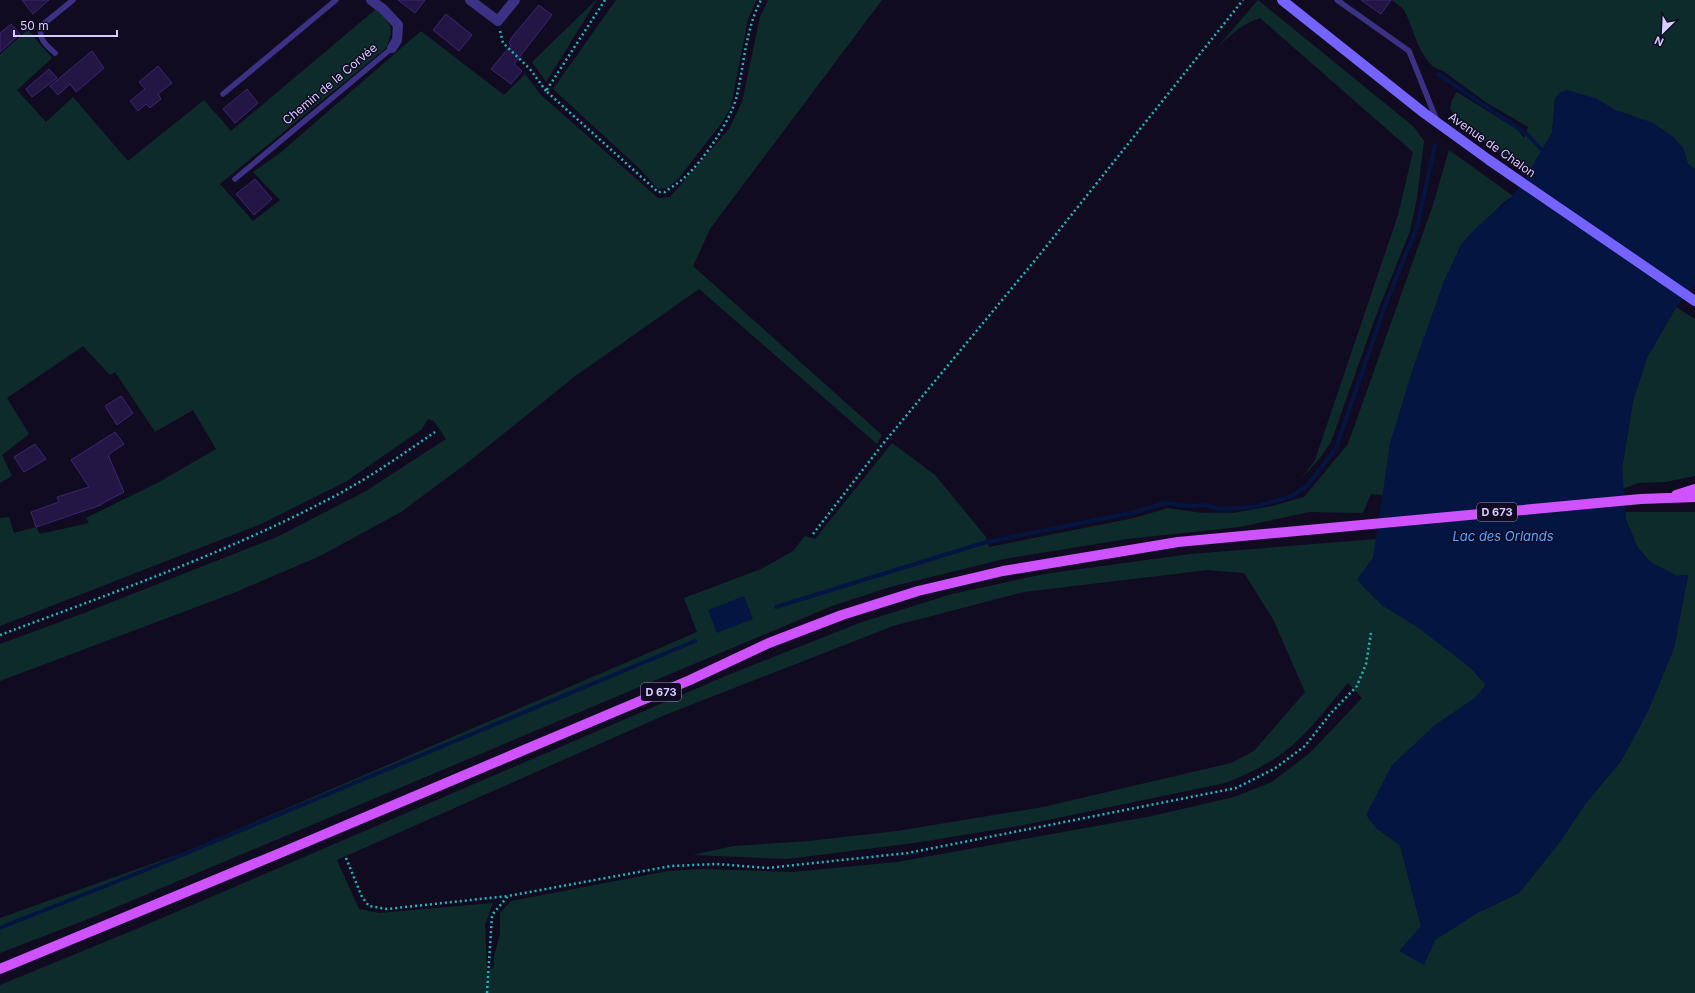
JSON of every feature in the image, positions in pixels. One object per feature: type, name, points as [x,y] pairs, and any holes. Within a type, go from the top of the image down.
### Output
[{"type":"main road","name":"Avenue de Chalon","points":[[1282,0],[1438,123],[1489,160],[1695,301]]},
{"type":"main road","name":"D 673","points":[[0,969],[285,852],[690,680],[769,643],[850,613],[918,591],[1003,571],[1178,542],[1640,499],[1694,496]]},
{"type":"street","name":"Chemin de la Corvée","points":[[371,0],[383,9],[398,25],[397,40],[392,48]]},
{"type":"street","points":[[470,0],[498,21],[514,0]]},
{"type":"lane","points":[[55,53],[43,42],[39,33],[41,26],[73,0]]},
{"type":"lane","points":[[223,94],[336,0]]},
{"type":"lane","points":[[1337,0],[1409,51],[1438,123]]},
{"type":"lane","name":"Chemin de la Corvée","points":[[235,179],[392,48]]},
{"type":"path","points":[[546,91],[605,0]]},
{"type":"path","points":[[498,21],[504,43],[530,69],[546,91],[658,192],[665,192],[685,177],[721,133],[736,98],[756,8],[761,0]]},
{"type":"path","points":[[812,534],[882,445],[1041,254],[1243,0]]},
{"type":"path","points":[[0,635],[116,591],[269,528],[329,500],[374,473],[435,432]]},
{"type":"path","points":[[346,858],[362,897],[369,906],[386,909],[508,896],[671,866],[717,864],[767,868],[908,853],[1236,788],[1274,769],[1305,746],[1331,713],[1357,686],[1366,664],[1371,633]]},
{"type":"path","points":[[487,993],[492,915],[508,896]]},
{"type":"green space","points":[[597,0],[546,82],[532,62]]},
{"type":"green space","points":[[616,0],[757,0],[748,19],[731,106],[723,121],[679,178],[667,188],[658,189],[640,169],[553,89]]},
{"type":"green space","points":[[768,0],[882,0],[710,229],[693,266],[882,435],[877,444],[699,289],[574,377],[471,460],[401,512],[320,556],[231,594],[0,681],[0,644],[79,615],[277,537],[366,491],[446,439],[434,421],[428,419],[422,429],[347,481],[261,524],[0,626],[0,518],[9,517],[14,533],[36,527],[40,534],[89,523],[86,518],[161,481],[216,449],[193,410],[155,432],[115,372],[110,375],[83,346],[7,398],[29,434],[2,455],[12,476],[0,483],[0,54],[28,30],[52,58],[17,90],[46,122],[73,97],[128,161],[204,100],[231,131],[376,9],[390,26],[391,30],[389,41],[386,48],[220,184],[253,221],[280,200],[253,172],[280,153],[421,31],[504,95],[525,74],[541,95],[658,198],[670,197],[729,129],[742,102],[760,17]]},
{"type":"green space","points":[[1258,0],[1414,127],[1424,141],[1417,198],[1410,231],[1375,318],[1331,442],[1320,458],[1301,479],[1315,460],[1398,215],[1413,152],[1260,18],[1238,29],[1210,56]]},
{"type":"green space","points":[[1392,0],[1695,0],[1695,169],[1688,164],[1683,148],[1674,138],[1653,123],[1615,110],[1595,98],[1555,99],[1552,133],[1529,172],[1463,126],[1450,109],[1452,100],[1457,92],[1518,130],[1524,138],[1528,127],[1487,103],[1428,62],[1404,10]]},
{"type":"green space","points":[[1449,150],[1513,196],[1504,202],[1463,243],[1445,279],[1413,369],[1390,444],[1384,495],[1371,494],[1363,513],[1309,512],[1240,527],[1127,539],[1004,559],[890,587],[832,606],[88,919],[0,953],[0,918],[185,852],[697,632],[684,598],[761,569],[793,551],[805,536],[815,539],[892,443],[935,475],[986,537],[989,547],[1134,518],[1168,508],[1202,513],[1233,513],[1272,506],[1304,497],[1348,444],[1433,205]]},
{"type":"green space","points":[[1676,307],[1695,319],[1695,476],[1665,482],[1638,483],[1623,489],[1622,468],[1633,401],[1647,358]]},
{"type":"green space","points":[[1625,512],[1695,512],[1695,993],[0,993],[0,985],[141,927],[728,675],[862,622],[952,594],[1044,574],[1190,554],[1377,539],[1373,558],[1357,580],[1382,605],[1419,628],[1471,668],[1486,685],[1475,698],[1434,726],[1376,828],[1400,845],[1421,926],[1435,940],[1477,913],[1519,893],[1559,843],[1586,803],[1621,761],[1648,711],[1674,648],[1688,575],[1677,576],[1651,563],[1638,548],[1626,520]],"holes":[[[1208,570],[1244,573],[1273,619],[1305,692],[1254,751],[1231,763],[1043,807],[897,831],[809,841],[733,846],[693,855],[787,859],[914,843],[1024,825],[1225,783],[1265,765],[1283,753],[1312,726],[1348,683],[1362,698],[1311,752],[1272,782],[1234,797],[1152,816],[897,862],[792,872],[703,869],[668,871],[511,901],[500,913],[500,934],[494,956],[494,967],[487,971],[485,925],[493,903],[379,913],[359,909],[337,860],[665,715],[893,626],[1024,592]]]},
{"type":"water","name":"Lac des Orlands","points":[[1567,90],[1595,98],[1615,110],[1653,123],[1674,138],[1683,148],[1688,164],[1695,169],[1695,286],[1676,307],[1647,358],[1633,401],[1622,468],[1626,520],[1638,548],[1652,563],[1677,576],[1688,575],[1674,648],[1648,711],[1621,761],[1586,803],[1559,843],[1519,893],[1477,913],[1435,940],[1424,965],[1399,951],[1421,926],[1400,845],[1376,828],[1366,815],[1392,765],[1434,726],[1475,698],[1486,685],[1471,668],[1419,628],[1382,605],[1357,580],[1373,558],[1390,444],[1413,369],[1445,279],[1462,243],[1478,226],[1513,196],[1529,172],[1552,133],[1555,99],[1559,93]]},
{"type":"water","points":[[744,596],[753,619],[717,633],[708,610]]},
{"type":"building","points":[[22,0],[49,0],[33,14]]},
{"type":"building","points":[[398,0],[425,0],[415,13]]},
{"type":"building","points":[[1361,0],[1391,0],[1381,14]]},
{"type":"building","points":[[539,5],[552,15],[514,64],[522,71],[511,84],[491,69],[511,45],[509,43],[512,37]]},
{"type":"building","points":[[446,14],[472,35],[459,51],[433,30]]},
{"type":"building","points":[[11,24],[20,34],[0,52],[0,33]]},
{"type":"building","points":[[92,51],[104,68],[76,92],[70,84],[58,95],[50,86]]},
{"type":"building","points":[[158,66],[172,83],[158,94],[161,99],[150,108],[146,104],[138,111],[130,101],[145,89],[139,82]]},
{"type":"building","points":[[49,69],[57,78],[32,97],[26,89]]},
{"type":"building","points":[[247,89],[258,103],[235,123],[223,109]]},
{"type":"building","points":[[255,179],[272,199],[254,215],[236,194]]},
{"type":"building","points":[[121,396],[133,413],[117,425],[105,406]]},
{"type":"building","points":[[115,432],[124,444],[108,455],[124,492],[101,505],[36,527],[31,512],[59,502],[57,497],[89,487],[71,460]]},
{"type":"building","points":[[35,444],[46,459],[24,472],[14,457]]},
{"type":"waterway","points":[[1438,74],[1527,134],[1541,149]]},
{"type":"waterway","points":[[776,607],[983,543],[1135,512],[1165,503],[1188,506],[1205,505],[1219,509],[1254,507],[1292,496],[1307,486],[1336,448],[1386,303],[1417,227],[1435,145]]},
{"type":"waterway","points":[[0,928],[158,865],[695,641]]}]
